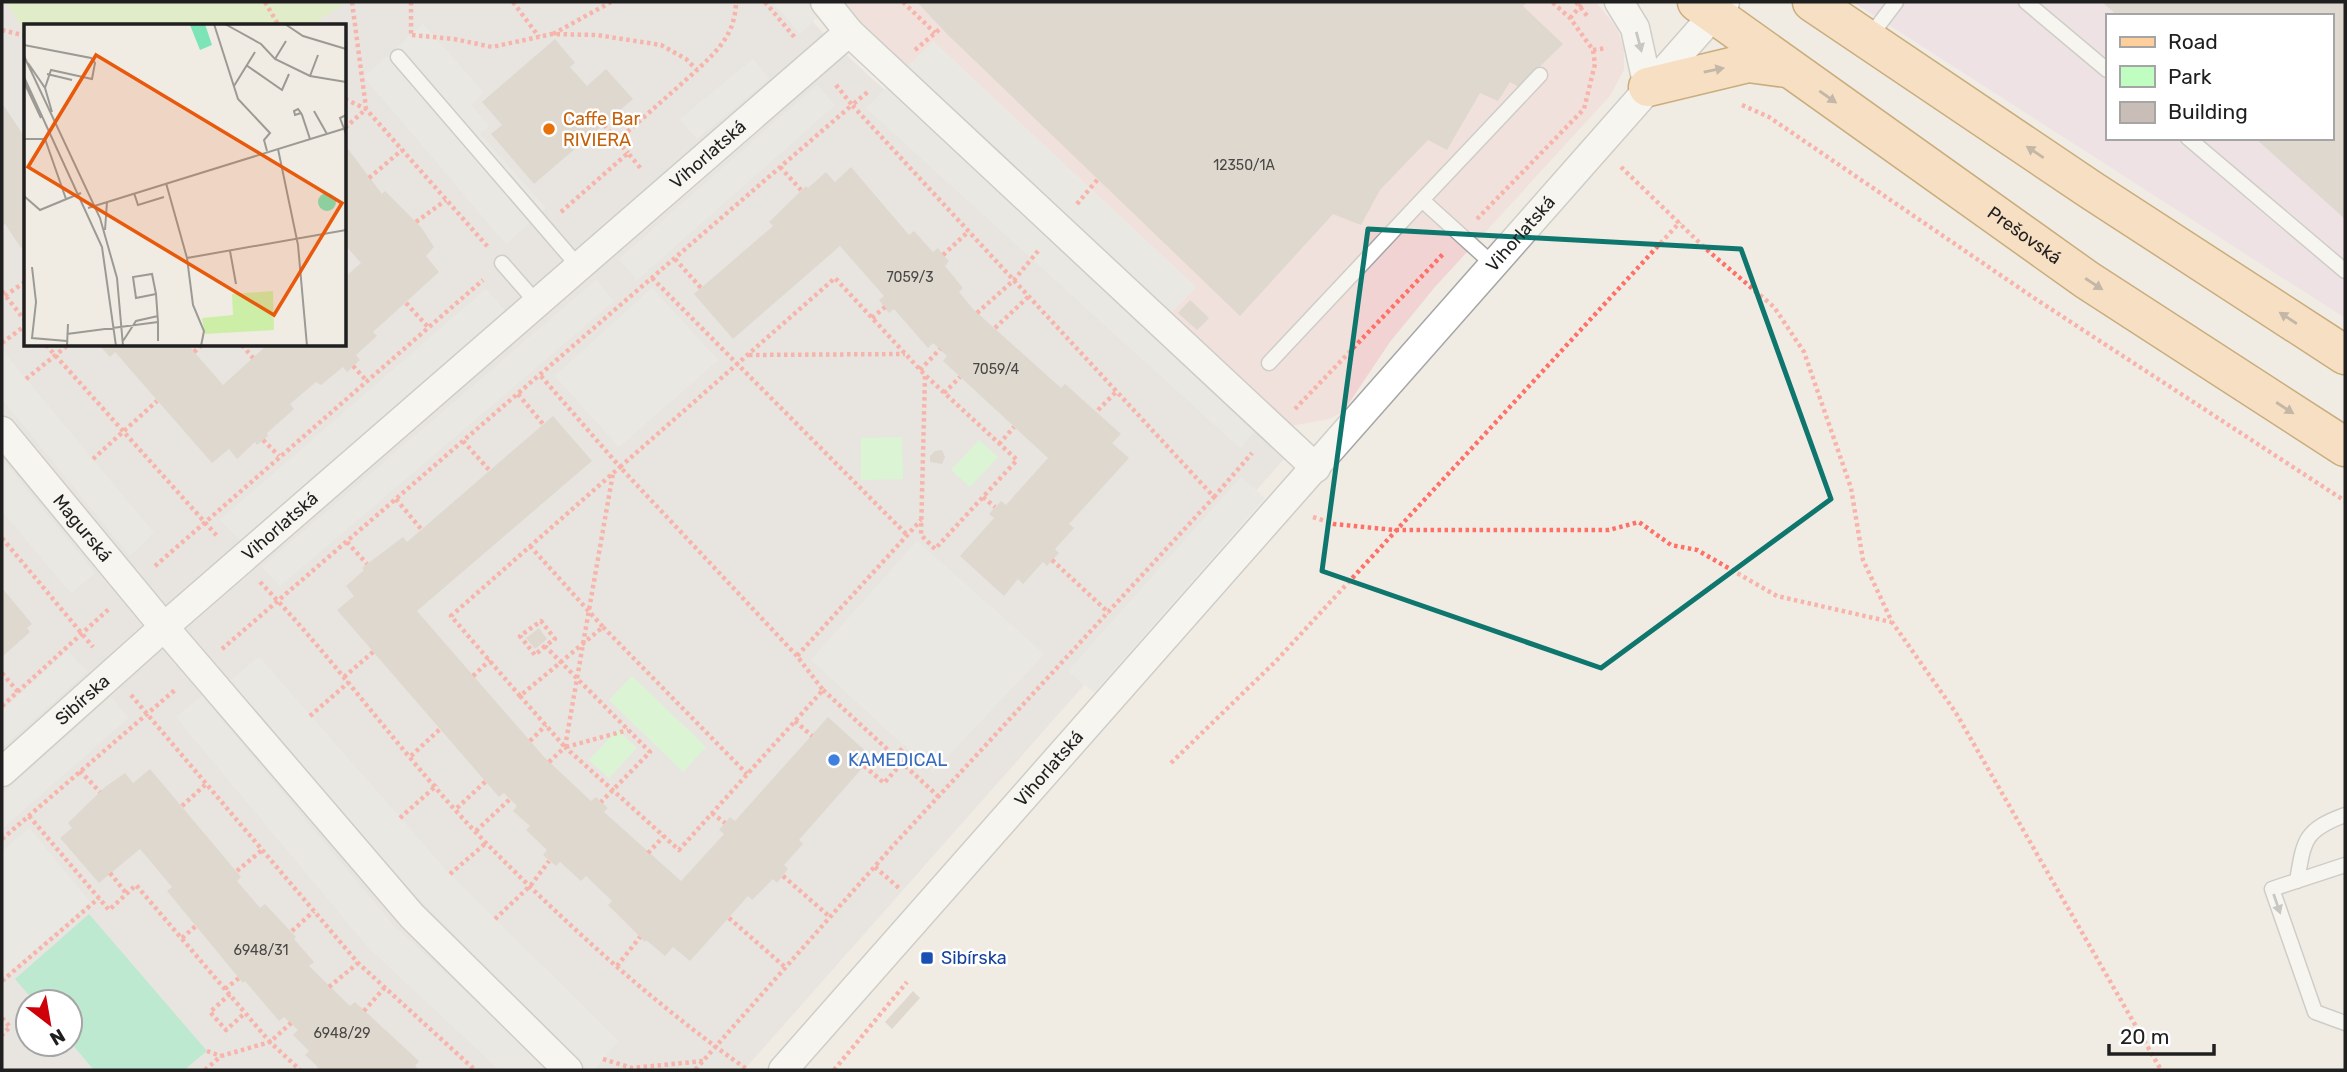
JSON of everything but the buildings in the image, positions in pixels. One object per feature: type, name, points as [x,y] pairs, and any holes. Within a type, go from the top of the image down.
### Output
[{"type":"main road","points":[[1812,2],[2345,355]]},
{"type":"main road","name":"Prešovská","points":[[1712,6],[1786,68],[2087,280],[2345,447]]},
{"type":"main road","points":[[1648,87],[1748,63],[1786,68]]},
{"type":"street","points":[[825,2],[849,32],[1316,468]]},
{"type":"street","points":[[1619,2],[1635,28],[1648,87]]},
{"type":"street","name":"Vihorlatská","points":[[783,1070],[1495,266],[1648,87],[1712,6]]},
{"type":"street","name":"Vihorlatská","points":[[164,627],[849,32]]},
{"type":"street","name":"Magurská","points":[[2,431],[164,627]]},
{"type":"street","points":[[164,627],[412,916],[568,1070]]},
{"type":"street","name":"Sibírska","points":[[2,772],[164,627]]},
{"type":"lane","points":[[1867,40],[1896,2]]},
{"type":"lane","points":[[2026,2],[2106,69]]},
{"type":"lane","points":[[398,57],[579,267]]},
{"type":"lane","points":[[1269,363],[1540,75]]},
{"type":"lane","points":[[2190,140],[2345,271]]},
{"type":"lane","points":[[1422,200],[1495,266]]},
{"type":"lane","points":[[502,263],[537,303]]},
{"type":"lane","points":[[2297,881],[2303,842],[2323,823],[2345,815]]},
{"type":"lane","points":[[2345,864],[2272,889],[2315,1012],[2345,1023]]},
{"type":"path","points":[[265,2],[278,24]]},
{"type":"path","points":[[352,2],[366,109]]},
{"type":"path","points":[[398,57],[411,35],[411,2]]},
{"type":"path","points":[[513,2],[539,37]]},
{"type":"path","points":[[552,34],[611,2]]},
{"type":"path","points":[[617,141],[716,52],[735,23],[736,2]]},
{"type":"path","points":[[903,2],[935,33],[941,28]]},
{"type":"path","points":[[695,1070],[939,797],[1275,429],[1584,109],[1595,64],[1593,50],[1570,18],[1552,2]]},
{"type":"path","points":[[1570,18],[1580,3],[1593,24]]},
{"type":"path","points":[[2,30],[24,36]]},
{"type":"path","points":[[411,35],[454,38],[492,47],[552,34],[597,35],[661,45],[686,59],[697,70]]},
{"type":"path","points":[[1603,41],[1648,87]]},
{"type":"path","points":[[1593,50],[1607,48]]},
{"type":"path","points":[[2,706],[203,521],[502,263],[366,109],[346,100]]},
{"type":"path","points":[[1737,104],[1769,117],[2034,299],[2345,501]]},
{"type":"path","points":[[2,839],[852,105],[1214,497]]},
{"type":"path","points":[[346,127],[366,109]]},
{"type":"path","points":[[604,125],[662,194]]},
{"type":"path","points":[[1598,145],[1706,249],[1774,307],[1804,352],[1851,488],[1863,560],[1892,622],[1956,713],[2161,1070]]},
{"type":"path","points":[[369,178],[402,150]]},
{"type":"path","points":[[544,227],[628,153]]},
{"type":"path","points":[[780,167],[801,190]]},
{"type":"path","points":[[416,222],[446,200]]},
{"type":"path","points":[[1171,763],[1276,661],[1680,222]]},
{"type":"path","points":[[943,255],[969,231]]},
{"type":"path","points":[[675,259],[701,288]]},
{"type":"path","points":[[652,278],[907,535]]},
{"type":"path","points":[[824,690],[679,850],[565,747],[451,616],[835,278],[925,375],[1017,460],[935,549],[921,535],[925,375]]},
{"type":"path","points":[[977,313],[1014,280]]},
{"type":"path","points":[[24,282],[3,294],[24,321]]},
{"type":"path","points":[[995,328],[1029,296]]},
{"type":"path","points":[[406,303],[428,327]]},
{"type":"path","points":[[872,318],[885,307]]},
{"type":"path","points":[[2,343],[24,326]]},
{"type":"path","points":[[47,346],[203,521],[279,600],[486,843],[617,966],[715,1047],[748,1070]]},
{"type":"path","points":[[26,379],[67,346]]},
{"type":"path","points":[[194,352],[201,346]]},
{"type":"path","points":[[243,346],[253,358]]},
{"type":"path","points":[[920,370],[940,349]]},
{"type":"path","points":[[748,355],[905,354]]},
{"type":"path","points":[[352,366],[366,380]]},
{"type":"path","points":[[540,375],[620,467],[796,656],[824,690],[939,797]]},
{"type":"path","points":[[944,393],[960,377]]},
{"type":"path","points":[[1098,410],[1117,391]]},
{"type":"path","points":[[518,394],[543,424]]},
{"type":"path","points":[[93,459],[158,401]]},
{"type":"path","points":[[999,444],[1014,427]]},
{"type":"path","points":[[263,440],[279,456]]},
{"type":"path","points":[[463,441],[490,471]]},
{"type":"path","points":[[565,747],[613,473]]},
{"type":"path","points":[[983,497],[995,508]]},
{"type":"path","points":[[396,499],[421,529]]},
{"type":"path","points":[[1281,507],[1334,524],[1394,530],[1609,530],[1639,522],[1671,545],[1697,550],[1777,596],[1892,622]]},
{"type":"path","points":[[796,656],[922,519]]},
{"type":"path","points":[[2,538],[82,633],[146,715],[358,963],[468,1068],[475,1070]]},
{"type":"path","points":[[347,542],[367,564]]},
{"type":"path","points":[[530,546],[603,627],[747,774]]},
{"type":"path","points":[[1052,560],[1109,612]]},
{"type":"path","points":[[541,621],[555,639],[545,646],[535,655],[520,636],[541,621]]},
{"type":"path","points":[[520,696],[603,627]]},
{"type":"path","points":[[545,646],[650,752],[601,802]]},
{"type":"path","points":[[344,677],[373,652]]},
{"type":"path","points":[[473,676],[490,660]]},
{"type":"path","points":[[2,673],[18,692]]},
{"type":"path","points":[[310,716],[349,682]]},
{"type":"path","points":[[795,721],[812,736]]},
{"type":"path","points":[[530,741],[546,725]]},
{"type":"path","points":[[411,756],[440,729]]},
{"type":"path","points":[[549,762],[565,747],[628,730]]},
{"type":"path","points":[[895,757],[905,746]]},
{"type":"path","points":[[864,766],[884,783],[902,763]]},
{"type":"path","points":[[80,771],[100,792]]},
{"type":"path","points":[[457,808],[486,781]]},
{"type":"path","points":[[181,806],[206,784]]},
{"type":"path","points":[[400,818],[437,785]]},
{"type":"path","points":[[476,831],[510,799]]},
{"type":"path","points":[[712,813],[725,823]]},
{"type":"path","points":[[29,816],[109,910],[136,885],[270,1042],[300,1070]]},
{"type":"path","points":[[648,853],[664,836]]},
{"type":"path","points":[[450,874],[486,843]]},
{"type":"path","points":[[237,872],[262,850]]},
{"type":"path","points":[[495,919],[531,885],[550,860]]},
{"type":"path","points":[[110,873],[126,893]]},
{"type":"path","points":[[783,876],[830,918]]},
{"type":"path","points":[[2,981],[99,898]]},
{"type":"path","points":[[292,931],[314,911]]},
{"type":"path","points":[[729,918],[786,968]]},
{"type":"path","points":[[182,938],[197,925]]},
{"type":"path","points":[[617,966],[640,937]]},
{"type":"path","points":[[329,987],[358,963]]},
{"type":"path","points":[[225,989],[239,978]]},
{"type":"path","points":[[834,1070],[910,979]]},
{"type":"path","points":[[364,1011],[385,987]]},
{"type":"path","points":[[230,994],[209,1012],[226,1030],[245,1013]]},
{"type":"path","points":[[2,1018],[10,1027],[2,1035]]},
{"type":"path","points":[[205,1070],[221,1056],[270,1042],[290,1023]]},
{"type":"path","points":[[207,1051],[221,1056]]},
{"type":"path","points":[[603,1059],[632,1068],[704,1061]]},
{"type":"highlighted area","points":[[1368,229],[1741,249],[1831,499],[1601,668],[1322,571]]},
{"type":"shaded area","points":[[2,2],[6,2],[24,30],[24,346],[346,346],[346,24],[314,24],[346,2],[795,2],[826,36],[1285,458],[744,1070],[2,1070]]},
{"type":"shaded area","points":[[773,2],[811,2],[821,14],[800,34]]},
{"type":"shaded area","points":[[825,2],[1596,2],[1617,28],[1624,48],[1624,70],[1610,96],[1435,287],[1390,342],[1343,412],[1329,419],[1275,429]]},
{"type":"shaded area","points":[[1853,2],[2345,2],[2345,318]]},
{"type":"shaded area","points":[[423,24],[483,92],[471,105],[489,126],[480,134],[546,208],[506,244],[364,77]]},
{"type":"shaded area","points":[[933,41],[1196,287],[1161,323],[1265,420],[1240,448],[866,108]]},
{"type":"shaded area","points":[[753,59],[769,79],[697,139],[680,119]]},
{"type":"shaded area","points":[[817,85],[835,105],[637,280],[619,259]]},
{"type":"shaded area","points":[[596,280],[614,301],[280,586],[262,567]]},
{"type":"shaded area","points":[[652,288],[718,360],[619,447],[555,376]]},
{"type":"shaded area","points":[[486,289],[507,313],[241,541],[220,520]]},
{"type":"shaded area","points":[[2,350],[154,533],[130,556],[2,399]]},
{"type":"shaded area","points":[[2,459],[95,573],[71,593],[2,511]]},
{"type":"shaded area","points":[[1241,477],[1265,498],[1094,693],[1068,671]]},
{"type":"shaded area","points":[[917,541],[1044,654],[933,772],[811,660]]},
{"type":"shaded area","points":[[68,651],[87,672],[2,748],[2,711]]},
{"type":"shaded area","points":[[259,657],[446,870],[618,1041],[594,1070],[589,1070],[417,897],[227,683]]},
{"type":"shaded area","points":[[202,696],[394,926],[551,1070],[499,1070],[367,946],[176,717]]},
{"type":"shaded area","points":[[111,697],[128,718],[2,829],[2,794]]},
{"type":"shaded area","points":[[29,828],[90,902],[2,978],[2,852]]},
{"type":"green space","points":[[6,2],[346,2],[314,24],[24,24],[24,30]]},
{"type":"green space","points":[[902,437],[903,479],[861,480],[861,438]]},
{"type":"green space","points":[[979,440],[998,457],[970,487],[951,470]]},
{"type":"green space","points":[[632,676],[706,747],[683,772],[609,700]]},
{"type":"green space","points":[[617,730],[637,748],[609,778],[589,760]]},
{"type":"green space","points":[[89,914],[207,1051],[184,1070],[94,1070],[84,1058],[84,988],[23,988],[15,979]]},
{"type":"place","name":"Caffe Bar RIVIERA","points":[[549,129]]},
{"type":"place","name":"KAMEDICAL","points":[[834,760]]},
{"type":"place","name":"Sibírska","points":[[927,958]]}]
